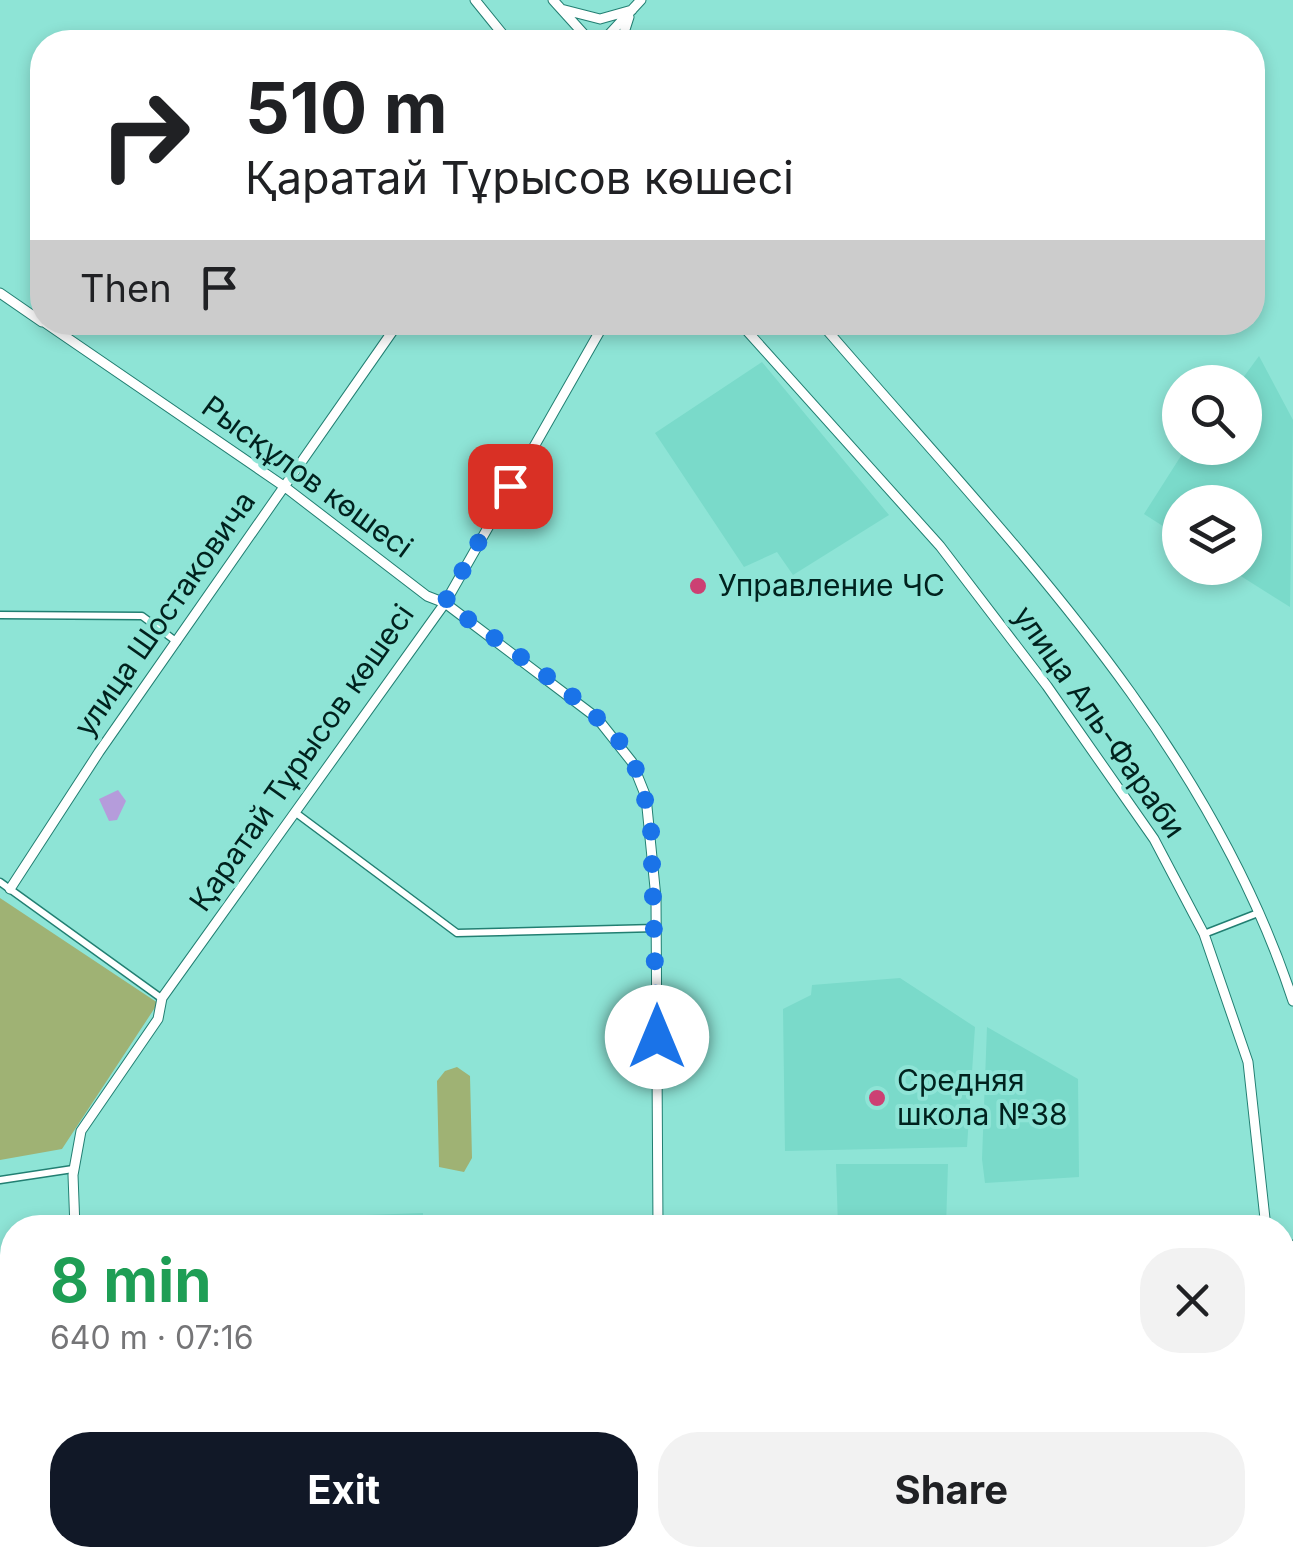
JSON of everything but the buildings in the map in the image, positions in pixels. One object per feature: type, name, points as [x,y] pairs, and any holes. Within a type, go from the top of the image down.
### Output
[{"type":"main road","points":[[474,0],[498,30]]},
{"type":"main road","points":[[553,0],[580,30]]},
{"type":"main road","points":[[613,30],[641,0]]},
{"type":"main road","points":[[561,9],[600,19],[632,10]]},
{"type":"main road","points":[[625,30],[632,10]]},
{"type":"main road","name":"Рысқұлов көшесі","points":[[0,293],[30,313]]},
{"type":"main road","name":"Рысқұлов көшесі","points":[[62,335],[285,487],[427,596],[445,602],[580,703],[632,762],[646,797],[651,829],[656,928],[658,1215]]},
{"type":"main road","name":"улица Шостаковича","points":[[10,889],[99,752],[390,335]]},
{"type":"main road","name":"Қаратай Тұрысов көшесі","points":[[75,1215],[74,1169],[80,1130],[158,1019],[162,998],[445,602],[598,335]]},
{"type":"main road","name":"улица Аль-Фараби","points":[[751,335],[940,546],[1047,686],[1154,840],[1204,934],[1248,1062],[1265,1215]]},
{"type":"main road","name":"улица Аль-Фараби","points":[[831,335],[1066,606],[1150,714],[1197,790],[1258,912],[1293,1001]]},
{"type":"street","points":[[0,615],[142,616],[178,642]]},
{"type":"street","points":[[296,813],[457,933],[656,928]]},
{"type":"street","points":[[0,882],[162,998]]},
{"type":"street","points":[[1204,934],[1258,912]]},
{"type":"street","points":[[0,1180],[74,1169]]},
{"type":"shaded area","points":[[1259,356],[1293,420],[1290,607],[1255,585],[1262,585],[1262,485],[1162,485],[1175,465],[1262,465],[1262,365],[1252,365]]},
{"type":"shaded area","points":[[762,362],[889,515],[793,575],[777,552],[744,567],[655,433]]},
{"type":"shaded area","points":[[1162,486],[1162,526],[1144,514]]},
{"type":"shaded area","points":[[118,790],[126,801],[117,820],[109,821],[99,799]]},
{"type":"shaded area","points":[[0,898],[158,1003],[62,1149],[0,1160]]},
{"type":"shaded area","name":"Средняя школа №38","points":[[900,978],[975,1027],[967,1147],[785,1151],[783,1009],[811,995],[812,985]]},
{"type":"shaded area","points":[[987,1027],[1078,1079],[1079,1177],[985,1183],[982,1159]]},
{"type":"shaded area","points":[[457,1067],[470,1076],[472,1158],[464,1172],[439,1167],[437,1081],[445,1071]]},
{"type":"shaded area","points":[[836,1164],[948,1164],[946,1215],[838,1215]]},
{"type":"place","name":"Управление ЧС","points":[[698,586]]},
{"type":"place","name":"Средняя школа №38","points":[[877,1098]]},
{"type":"route","points":[[510,486],[445,602],[580,703],[618,740],[632,762],[646,797],[651,829],[656,898],[657,1037]]}]
